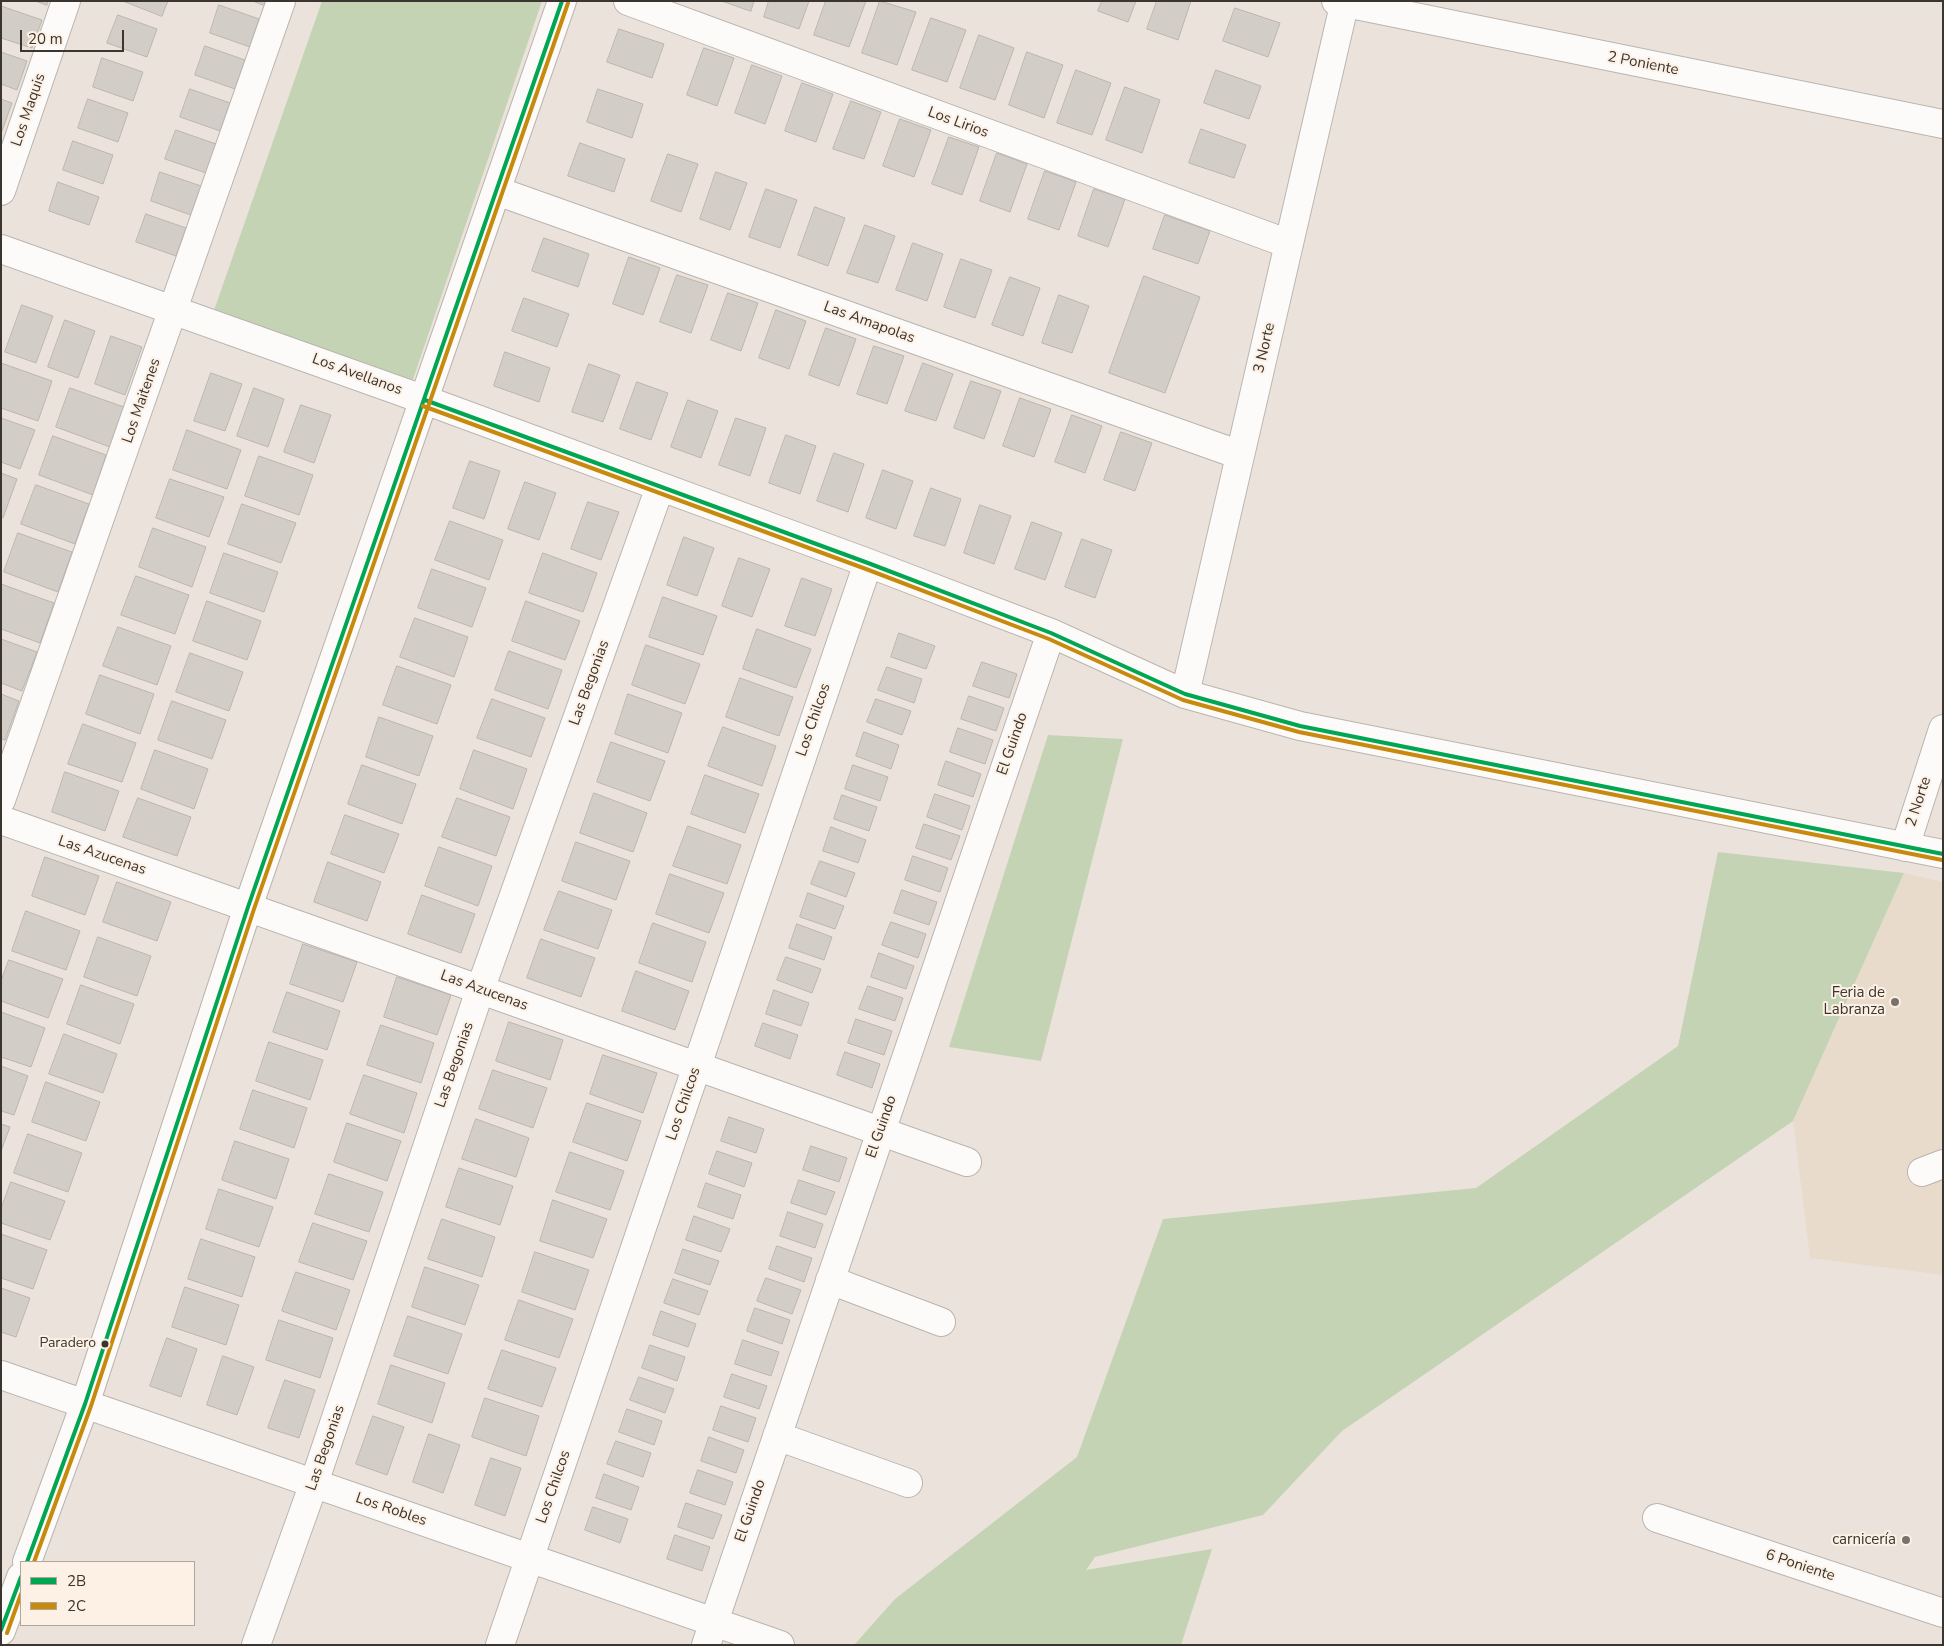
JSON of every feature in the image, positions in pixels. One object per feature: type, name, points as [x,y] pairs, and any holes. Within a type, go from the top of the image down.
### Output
[{"type":"street","name":"Los Maquis","points":[[1,191],[66,1]]},
{"type":"street","name":"Los Maitenes","points":[[1,800],[281,1]]},
{"type":"street","points":[[27,1561],[85,1404],[248,907],[562,1]]},
{"type":"street","name":"Los Lirios","points":[[628,1],[1289,244]]},
{"type":"street","name":"3 Norte","points":[[1184,694],[1289,244],[1342,2]]},
{"type":"street","name":"2 Poniente","points":[[1342,2],[1943,124]]},
{"type":"street","name":"Las Amapolas","points":[[497,191],[1240,455]]},
{"type":"street","name":"Los Avellanos","points":[[1,249],[425,400],[868,563],[1050,633],[1184,694],[1300,726],[1943,854]]},
{"type":"street","name":"Las Begonias","points":[[256,1645],[314,1483],[480,990],[660,487]]},
{"type":"street","name":"Los Chilcos","points":[[500,1645],[868,563]]},
{"type":"street","name":"El Guindo","points":[[709,1633],[1050,633]]},
{"type":"street","name":"2 Norte","points":[[1905,847],[1943,729]]},
{"type":"street","name":"Las Azucenas","points":[[1,820],[967,1162]]},
{"type":"street","points":[[830,1280],[941,1322]]},
{"type":"street","name":"Los Robles","points":[[1,1375],[530,1558],[709,1633],[780,1645]]},
{"type":"street","points":[[777,1436],[908,1483]]},
{"type":"street","name":"6 Poniente","points":[[1656,1518],[1943,1613]]},
{"type":"street","points":[[1,1631],[20,1580]]},
{"type":"shaded area","name":"Feria de Labranza","points":[[1904,873],[1943,882],[1943,1275],[1810,1258],[1793,1121]]},
{"type":"green space","points":[[322,1],[542,1],[410,388],[211,319]]},
{"type":"green space","points":[[1048,735],[1123,739],[1041,1061],[949,1047]]},
{"type":"green space","points":[[1718,852],[1904,873],[1793,1121],[1342,1431],[1263,1515],[1095,1557],[1086,1570],[1212,1549],[1181,1645],[854,1645],[895,1599],[1077,1457],[1163,1219],[1476,1188],[1678,1046]]},
{"type":"building","points":[[36,1],[48,1],[47,5]]},
{"type":"building","points":[[123,1],[168,1],[162,16]]},
{"type":"building","points":[[253,1],[266,1],[264,5]]},
{"type":"building","points":[[722,1],[754,1],[751,11]]},
{"type":"building","points":[[769,1],[809,1],[799,29],[764,17]]},
{"type":"building","points":[[826,1],[866,1],[849,47],[814,35]]},
{"type":"building","points":[[880,1],[916,12],[897,65],[862,53]]},
{"type":"building","points":[[1102,1],[1136,1],[1128,22],[1098,11]]},
{"type":"building","points":[[1157,1],[1191,1],[1178,40],[1147,29]]},
{"type":"building","points":[[219,5],[259,19],[250,47],[210,33]]},
{"type":"building","points":[[1,6],[42,20],[32,48],[1,38]]},
{"type":"building","points":[[1235,8],[1280,23],[1268,57],[1223,41]]},
{"type":"building","points":[[118,15],[157,29],[147,57],[107,43]]},
{"type":"building","points":[[931,18],[966,30],[947,82],[912,70]]},
{"type":"building","points":[[619,29],[664,44],[652,78],[607,62]]},
{"type":"building","points":[[979,35],[1014,48],[995,100],[960,88]]},
{"type":"building","points":[[205,46],[245,60],[235,89],[195,75]]},
{"type":"building","points":[[704,48],[734,58],[717,106],[687,95]]},
{"type":"building","points":[[1,52],[27,61],[17,90],[1,84]]},
{"type":"building","points":[[1027,52],[1063,65],[1044,118],[1009,105]]},
{"type":"building","points":[[102,58],[143,72],[133,101],[93,87]]},
{"type":"building","points":[[752,65],[782,76],[765,124],[735,113]]},
{"type":"building","points":[[1076,70],[1111,83],[1092,135],[1057,123]]},
{"type":"building","points":[[1216,70],[1261,86],[1249,119],[1204,103]]},
{"type":"building","points":[[802,83],[833,94],[816,142],[785,131]]},
{"type":"building","points":[[1125,87],[1160,100],[1142,153],[1106,140]]},
{"type":"building","points":[[190,89],[230,103],[220,131],[180,117]]},
{"type":"building","points":[[598,89],[643,104],[632,138],[587,122]]},
{"type":"building","points":[[1,99],[12,103],[2,131],[1,131]]},
{"type":"building","points":[[88,99],[128,113],[118,142],[78,128]]},
{"type":"building","points":[[851,101],[881,112],[864,159],[833,149]]},
{"type":"building","points":[[900,119],[931,130],[914,177],[883,166]]},
{"type":"building","points":[[1201,129],[1246,145],[1234,178],[1189,163]]},
{"type":"building","points":[[176,130],[216,144],[206,173],[165,159]]},
{"type":"building","points":[[949,137],[979,147],[962,195],[932,184]]},
{"type":"building","points":[[73,141],[113,155],[103,184],[63,170]]},
{"type":"building","points":[[580,143],[625,159],[614,192],[568,176]]},
{"type":"building","points":[[997,153],[1027,164],[1010,212],[980,201]]},
{"type":"building","points":[[668,154],[698,164],[681,212],[651,201]]},
{"type":"building","points":[[1045,171],[1076,182],[1059,230],[1028,219]]},
{"type":"building","points":[[160,172],[201,186],[191,215],[151,201]]},
{"type":"building","points":[[716,172],[747,183],[730,230],[700,219]]},
{"type":"building","points":[[58,182],[99,197],[89,225],[49,211]]},
{"type":"building","points":[[766,189],[797,200],[780,248],[749,237]]},
{"type":"building","points":[[1094,189],[1125,199],[1108,247],[1078,236]]},
{"type":"building","points":[[815,207],[845,218],[828,266],[798,255]]},
{"type":"building","points":[[146,214],[186,228],[176,256],[136,242]]},
{"type":"building","points":[[1165,215],[1210,231],[1198,264],[1153,249]]},
{"type":"building","points":[[865,225],[895,236],[878,283],[847,273]]},
{"type":"building","points":[[544,238],[589,254],[578,287],[532,271]]},
{"type":"building","points":[[913,243],[943,254],[927,301],[896,290]]},
{"type":"building","points":[[629,257],[660,268],[643,315],[613,304]]},
{"type":"building","points":[[961,259],[992,270],[975,318],[944,307]]},
{"type":"building","points":[[677,275],[708,285],[691,333],[660,322]]},
{"type":"building","points":[[1144,276],[1200,297],[1165,393],[1109,373]]},
{"type":"building","points":[[1010,277],[1040,288],[1023,336],[992,325]]},
{"type":"building","points":[[728,293],[758,303],[741,351],[711,340]]},
{"type":"building","points":[[1059,295],[1089,306],[1072,353],[1042,343]]},
{"type":"building","points":[[524,298],[569,314],[557,347],[512,331]]},
{"type":"building","points":[[22,305],[53,316],[36,363],[5,352]]},
{"type":"building","points":[[776,310],[806,321],[789,369],[759,358]]},
{"type":"building","points":[[65,320],[95,331],[78,378],[48,367]]},
{"type":"building","points":[[826,328],[856,339],[839,386],[809,375]]},
{"type":"building","points":[[111,336],[142,347],[125,395],[95,384]]},
{"type":"building","points":[[874,346],[904,356],[887,404],[857,394]]},
{"type":"building","points":[[505,352],[550,368],[539,402],[494,386]]},
{"type":"building","points":[[1,363],[52,381],[38,421],[1,408]]},
{"type":"building","points":[[923,363],[953,374],[936,421],[905,411]]},
{"type":"building","points":[[589,364],[620,375],[603,422],[572,412]]},
{"type":"building","points":[[211,373],[242,384],[225,431],[194,421]]},
{"type":"building","points":[[971,381],[1001,391],[984,439],[954,428]]},
{"type":"building","points":[[637,382],[668,393],[651,440],[620,429]]},
{"type":"building","points":[[70,388],[124,407],[110,447],[56,427]]},
{"type":"building","points":[[254,388],[284,399],[268,447],[237,436]]},
{"type":"building","points":[[1020,398],[1051,409],[1034,457],[1003,446]]},
{"type":"building","points":[[688,400],[718,411],[701,458],[671,447]]},
{"type":"building","points":[[301,405],[331,415],[314,463],[284,452]]},
{"type":"building","points":[[1072,415],[1102,426],[1085,473],[1055,462]]},
{"type":"building","points":[[1,418],[35,430],[20,469],[1,462]]},
{"type":"building","points":[[736,418],[766,428],[750,476],[719,465]]},
{"type":"building","points":[[187,430],[241,450],[227,489],[173,470]]},
{"type":"building","points":[[1121,432],[1152,443],[1135,491],[1104,480]]},
{"type":"building","points":[[786,435],[816,446],[800,494],[769,483]]},
{"type":"building","points":[[53,436],[106,455],[93,495],[39,475]]},
{"type":"building","points":[[834,453],[864,464],[848,512],[817,501]]},
{"type":"building","points":[[259,456],[313,475],[299,515],[245,496]]},
{"type":"building","points":[[470,461],[500,471],[484,519],[453,508]]},
{"type":"building","points":[[883,470],[913,481],[896,529],[866,518]]},
{"type":"building","points":[[1,473],[17,479],[3,518],[1,517]]},
{"type":"building","points":[[170,479],[224,497],[209,537],[156,518]]},
{"type":"building","points":[[525,482],[556,493],[539,540],[508,529]]},
{"type":"building","points":[[36,485],[89,504],[75,544],[21,524]]},
{"type":"building","points":[[931,488],[961,499],[945,546],[914,536]]},
{"type":"building","points":[[588,502],[619,512],[601,560],[571,549]]},
{"type":"building","points":[[242,504],[296,523],[281,563],[228,544]]},
{"type":"building","points":[[980,505],[1011,516],[994,564],[964,553]]},
{"type":"building","points":[[450,521],[503,540],[489,580],[435,560]]},
{"type":"building","points":[[1032,522],[1062,533],[1045,580],[1015,569]]},
{"type":"building","points":[[153,528],[206,547],[192,587],[139,567]]},
{"type":"building","points":[[18,533],[72,552],[58,592],[4,572]]},
{"type":"building","points":[[684,537],[714,548],[697,596],[667,585]]},
{"type":"building","points":[[1082,539],[1112,550],[1095,598],[1065,587]]},
{"type":"building","points":[[224,553],[278,572],[264,612],[210,593]]},
{"type":"building","points":[[543,553],[597,573],[583,612],[529,593]]},
{"type":"building","points":[[739,558],[770,569],[752,617],[722,606]]},
{"type":"building","points":[[432,569],[486,588],[472,627],[418,608]]},
{"type":"building","points":[[136,576],[189,595],[175,634],[121,615]]},
{"type":"building","points":[[802,578],[832,589],[815,636],[785,626]]},
{"type":"building","points":[[1,584],[54,603],[40,643],[1,629]]},
{"type":"building","points":[[663,597],[717,616],[703,655],[649,637]]},
{"type":"building","points":[[207,601],[261,621],[247,660],[193,641]]},
{"type":"building","points":[[526,601],[580,621],[565,660],[512,641]]},
{"type":"building","points":[[415,618],[468,637],[454,677],[400,657]]},
{"type":"building","points":[[118,627],[171,646],[157,685],[103,666]]},
{"type":"building","points":[[757,629],[811,649],[796,688],[743,669]]},
{"type":"building","points":[[899,633],[935,646],[926,669],[891,657]]},
{"type":"building","points":[[1,639],[37,652],[22,691],[1,683]]},
{"type":"building","points":[[646,645],[700,664],[685,704],[632,685]]},
{"type":"building","points":[[509,651],[562,670],[548,709],[495,690]]},
{"type":"building","points":[[190,653],[243,672],[229,711],[176,692]]},
{"type":"building","points":[[982,662],[1017,674],[1009,698],[973,686]]},
{"type":"building","points":[[397,666],[451,685],[437,724],[383,705]]},
{"type":"building","points":[[887,667],[922,679],[914,703],[878,690]]},
{"type":"building","points":[[100,675],[154,694],[140,734],[86,714]]},
{"type":"building","points":[[740,678],[793,697],[779,736],[726,717]]},
{"type":"building","points":[[1,694],[19,701],[5,740],[1,739]]},
{"type":"building","points":[[628,694],[682,713],[668,753],[615,734]]},
{"type":"building","points":[[969,696],[1004,708],[996,731],[961,719]]},
{"type":"building","points":[[492,699],[545,718],[531,757],[477,738]]},
{"type":"building","points":[[876,699],[911,711],[902,735],[867,722]]},
{"type":"building","points":[[172,701],[226,720],[212,759],[158,740]]},
{"type":"building","points":[[379,717],[433,736],[419,776],[366,757]]},
{"type":"building","points":[[83,724],[136,743],[122,782],[68,764]]},
{"type":"building","points":[[723,727],[776,746],[762,786],[708,766]]},
{"type":"building","points":[[958,728],[993,740],[985,764],[950,752]]},
{"type":"building","points":[[864,732],[899,745],[891,769],[856,756]]},
{"type":"building","points":[[611,742],[665,761],[650,801],[597,782]]},
{"type":"building","points":[[155,750],[208,769],[194,809],[141,789]]},
{"type":"building","points":[[474,750],[527,769],[513,809],[460,789]]},
{"type":"building","points":[[946,761],[981,774],[973,797],[938,785]]},
{"type":"building","points":[[362,765],[416,784],[402,824],[348,804]]},
{"type":"building","points":[[853,765],[888,777],[880,801],[845,789]]},
{"type":"building","points":[[65,772],[119,791],[105,831],[52,812]]},
{"type":"building","points":[[705,775],[759,794],[745,833],[691,814]]},
{"type":"building","points":[[594,793],[647,813],[633,852],[580,833]]},
{"type":"building","points":[[935,794],[970,806],[962,830],[927,817]]},
{"type":"building","points":[[842,795],[877,807],[869,831],[834,819]]},
{"type":"building","points":[[138,798],[191,817],[177,856],[123,837]]},
{"type":"building","points":[[457,798],[510,817],[496,856],[442,837]]},
{"type":"building","points":[[345,815],[399,834],[384,873],[331,854]]},
{"type":"building","points":[[924,824],[960,836],[951,860],[916,848]]},
{"type":"building","points":[[688,826],[741,845],[727,884],[673,866]]},
{"type":"building","points":[[831,827],[866,840],[858,863],[823,851]]},
{"type":"building","points":[[576,842],[630,861],[616,900],[562,881]]},
{"type":"building","points":[[439,847],[492,866],[478,906],[425,886]]},
{"type":"building","points":[[913,856],[948,868],[940,892],[905,880]]},
{"type":"building","points":[[45,857],[99,876],[85,915],[32,896]]},
{"type":"building","points":[[820,861],[855,873],[846,897],[811,884]]},
{"type":"building","points":[[328,862],[381,882],[367,921],[314,902]]},
{"type":"building","points":[[670,874],[724,893],[709,933],[656,914]]},
{"type":"building","points":[[117,882],[171,902],[157,941],[103,922]]},
{"type":"building","points":[[902,890],[937,902],[929,925],[894,913]]},
{"type":"building","points":[[559,891],[612,910],[598,949],[544,930]]},
{"type":"building","points":[[808,893],[844,906],[835,929],[800,917]]},
{"type":"building","points":[[422,895],[475,914],[461,953],[408,934]]},
{"type":"building","points":[[26,911],[80,931],[66,970],[12,951]]},
{"type":"building","points":[[891,922],[926,934],[918,958],[882,945]]},
{"type":"building","points":[[653,923],[706,942],[692,982],[639,963]]},
{"type":"building","points":[[797,924],[832,937],[824,960],[789,948]]},
{"type":"building","points":[[98,937],[151,956],[137,996],[84,977]]},
{"type":"building","points":[[541,939],[595,958],[581,997],[527,978]]},
{"type":"building","points":[[303,944],[357,962],[343,1002],[290,984]]},
{"type":"building","points":[[879,953],[914,966],[906,989],[871,977]]},
{"type":"building","points":[[786,957],[821,969],[812,993],[777,980]]},
{"type":"building","points":[[9,960],[63,979],[48,1018],[1,1001],[1,981]]},
{"type":"building","points":[[636,971],[689,991],[675,1030],[622,1011]]},
{"type":"building","points":[[397,977],[451,995],[437,1035],[384,1017]]},
{"type":"building","points":[[81,985],[134,1004],[120,1044],[67,1024]]},
{"type":"building","points":[[868,986],[903,998],[895,1021],[859,1009]]},
{"type":"building","points":[[774,990],[809,1003],[801,1026],[766,1014]]},
{"type":"building","points":[[287,992],[340,1011],[327,1050],[273,1032]]},
{"type":"building","points":[[1,1012],[45,1028],[31,1067],[1,1057]]},
{"type":"building","points":[[856,1019],[892,1031],[884,1055],[848,1043]]},
{"type":"building","points":[[509,1022],[563,1040],[550,1080],[496,1061]]},
{"type":"building","points":[[763,1023],[798,1035],[790,1059],[755,1046]]},
{"type":"building","points":[[381,1025],[434,1043],[421,1083],[367,1065]]},
{"type":"building","points":[[64,1034],[117,1054],[103,1093],[49,1074]]},
{"type":"building","points":[[269,1042],[323,1060],[310,1100],[256,1081]]},
{"type":"building","points":[[845,1052],[880,1064],[872,1088],[837,1075]]},
{"type":"building","points":[[603,1055],[657,1073],[643,1113],[590,1094]]},
{"type":"building","points":[[1,1066],[28,1076],[14,1115],[1,1111]]},
{"type":"building","points":[[493,1070],[547,1088],[533,1128],[479,1109]]},
{"type":"building","points":[[364,1075],[417,1093],[404,1133],[350,1114]]},
{"type":"building","points":[[46,1082],[100,1102],[86,1141],[32,1122]]},
{"type":"building","points":[[253,1090],[307,1108],[294,1148],[240,1129]]},
{"type":"building","points":[[587,1103],[641,1121],[627,1161],[573,1142]]},
{"type":"building","points":[[729,1117],[764,1129],[756,1153],[721,1141]]},
{"type":"building","points":[[476,1119],[529,1138],[516,1177],[462,1159]]},
{"type":"building","points":[[347,1123],[401,1141],[387,1181],[334,1162]]},
{"type":"building","points":[[1,1124],[10,1127],[1,1151]]},
{"type":"building","points":[[28,1134],[82,1153],[68,1192],[14,1173]]},
{"type":"building","points":[[235,1141],[289,1159],[276,1199],[222,1180]]},
{"type":"building","points":[[811,1146],[847,1158],[839,1182],[803,1170]]},
{"type":"building","points":[[717,1151],[752,1163],[744,1187],[709,1174]]},
{"type":"building","points":[[570,1152],[624,1171],[610,1210],[556,1192]]},
{"type":"building","points":[[459,1168],[513,1186],[500,1225],[446,1207]]},
{"type":"building","points":[[329,1174],[383,1192],[369,1232],[315,1214]]},
{"type":"building","points":[[799,1180],[835,1192],[826,1215],[791,1203]]},
{"type":"building","points":[[11,1182],[65,1201],[50,1240],[1,1223],[1,1209]]},
{"type":"building","points":[[706,1183],[741,1195],[733,1219],[698,1207]]},
{"type":"building","points":[[219,1189],[273,1207],[259,1247],[206,1229]]},
{"type":"building","points":[[553,1200],[607,1219],[593,1258],[540,1241]]},
{"type":"building","points":[[788,1212],[823,1224],[815,1248],[780,1236]]},
{"type":"building","points":[[694,1216],[730,1229],[721,1252],[686,1240]]},
{"type":"building","points":[[442,1219],[495,1237],[482,1277],[428,1259]]},
{"type":"building","points":[[313,1223],[367,1241],[353,1280],[299,1262]]},
{"type":"building","points":[[1,1234],[47,1250],[33,1289],[1,1278]]},
{"type":"building","points":[[201,1239],[255,1257],[242,1297],[188,1279]]},
{"type":"building","points":[[777,1246],[812,1258],[804,1282],[769,1269]]},
{"type":"building","points":[[683,1249],[719,1261],[710,1285],[675,1273]]},
{"type":"building","points":[[535,1252],[589,1270],[575,1310],[522,1292]]},
{"type":"building","points":[[425,1267],[479,1285],[465,1325],[412,1307]]},
{"type":"building","points":[[296,1272],[350,1290],[336,1330],[282,1311]]},
{"type":"building","points":[[766,1278],[801,1290],[792,1314],[757,1301]]},
{"type":"building","points":[[673,1279],[708,1291],[699,1315],[664,1303]]},
{"type":"building","points":[[185,1287],[239,1305],[226,1345],[172,1327]]},
{"type":"building","points":[[1,1288],[30,1298],[16,1337],[1,1332]]},
{"type":"building","points":[[519,1300],[573,1319],[559,1358],[505,1340]]},
{"type":"building","points":[[755,1308],[790,1320],[782,1344],[747,1331]]},
{"type":"building","points":[[661,1311],[696,1324],[688,1347],[653,1335]]},
{"type":"building","points":[[408,1316],[462,1334],[448,1374],[394,1356]]},
{"type":"building","points":[[279,1320],[333,1338],[320,1378],[266,1360]]},
{"type":"building","points":[[167,1338],[197,1349],[181,1397],[150,1386]]},
{"type":"building","points":[[743,1340],[779,1352],[771,1376],[735,1364]]},
{"type":"building","points":[[650,1345],[685,1357],[677,1381],[642,1368]]},
{"type":"building","points":[[502,1350],[556,1368],[542,1407],[488,1389]]},
{"type":"building","points":[[223,1356],[254,1367],[237,1415],[207,1405]]},
{"type":"building","points":[[391,1365],[445,1383],[432,1423],[378,1404]]},
{"type":"building","points":[[732,1374],[767,1386],[759,1409],[724,1397]]},
{"type":"building","points":[[639,1377],[674,1389],[665,1413],[630,1400]]},
{"type":"building","points":[[285,1380],[315,1390],[299,1438],[268,1428]]},
{"type":"building","points":[[485,1398],[539,1416],[526,1456],[472,1437]]},
{"type":"building","points":[[721,1406],[756,1418],[748,1442],[713,1430]]},
{"type":"building","points":[[627,1409],[662,1421],[654,1445],[619,1432]]},
{"type":"building","points":[[373,1416],[404,1427],[387,1475],[356,1464]]},
{"type":"building","points":[[429,1434],[460,1445],[443,1493],[413,1482]]},
{"type":"building","points":[[709,1437],[744,1450],[736,1473],[701,1461]]},
{"type":"building","points":[[616,1441],[651,1453],[643,1477],[607,1464]]},
{"type":"building","points":[[491,1458],[521,1468],[505,1516],[475,1505]]},
{"type":"building","points":[[698,1470],[733,1482],[725,1505],[690,1493]]},
{"type":"building","points":[[604,1474],[639,1487],[631,1510],[596,1498]]},
{"type":"building","points":[[686,1503],[722,1515],[713,1539],[678,1527]]},
{"type":"building","points":[[593,1507],[628,1519],[620,1543],[585,1530]]},
{"type":"building","points":[[675,1535],[710,1547],[702,1571],[667,1559]]},
{"type":"transit line","name":"2B","points":[[27,1561],[85,1404],[248,907],[562,1]]},
{"type":"transit line","name":"2C","points":[[34,1561],[91,1406],[254,909],[568,3]]},
{"type":"transit line","name":"2B","points":[[425,400],[868,563],[1051,633],[1185,694],[1300,726],[1943,854]]},
{"type":"transit line","name":"2C","points":[[423,406],[866,569],[1049,639],[1183,700],[1299,732],[1942,860]]},
{"type":"transit line","name":"2B","points":[[1,1630],[20,1580]]},
{"type":"transit line","name":"2C","points":[[7,1633],[20,1597]]},
{"type":"place","name":"Feria de Labranza","points":[[1895,1002]]},
{"type":"place","name":"Paradero","points":[[105,1344]]},
{"type":"place","name":"carnicería","points":[[1906,1540]]}]
